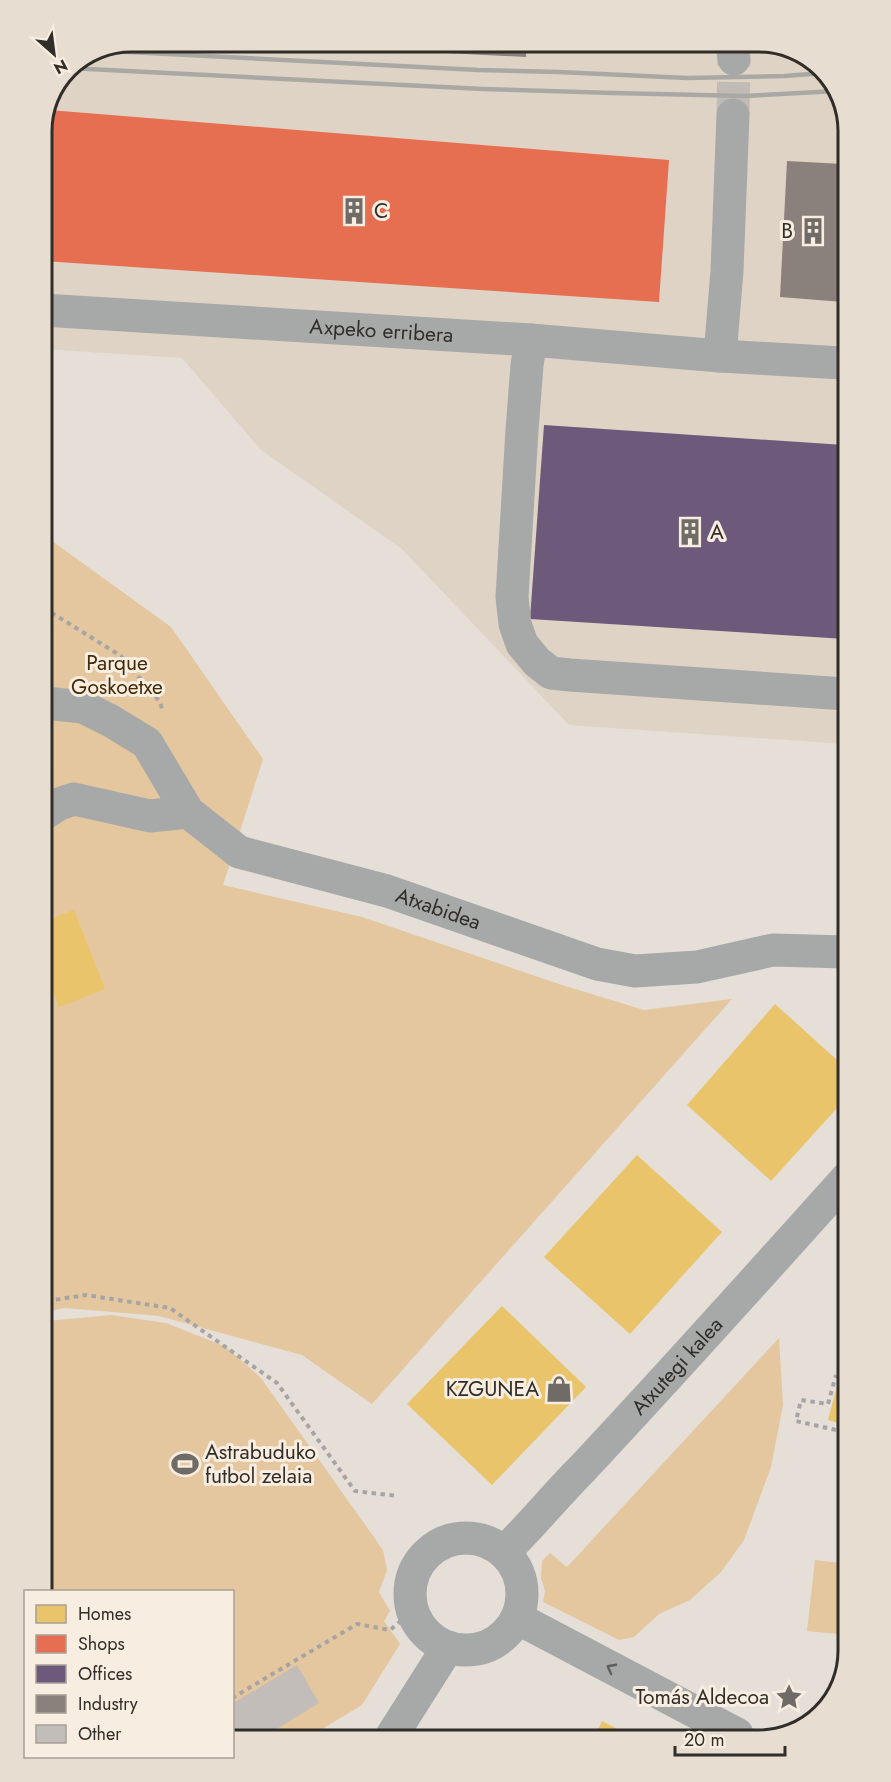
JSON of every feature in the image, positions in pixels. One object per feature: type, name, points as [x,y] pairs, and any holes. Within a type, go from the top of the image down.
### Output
[{"type":"street","points":[[720,356],[727,271],[733,115]]},
{"type":"street","name":"Axpeko erribera","points":[[53,311],[531,340],[720,356],[838,363]]},
{"type":"street","points":[[531,340],[522,430],[512,597],[515,624],[522,644],[537,662],[551,673],[570,675],[838,694]]},
{"type":"street","points":[[53,704],[83,707],[147,743],[188,812],[150,816],[74,800],[53,808]]},
{"type":"street","name":"Atxabidea","points":[[188,812],[239,852],[387,891],[597,964],[635,971],[697,967],[773,951],[838,952]]},
{"type":"street","name":"Atxutegi kalea","points":[[504,1552],[651,1395],[838,1188]]},
{"type":"street","points":[[459,1539],[475,1539],[490,1543],[504,1552],[513,1563],[519,1576],[522,1604],[517,1618],[496,1642],[481,1648],[465,1650],[448,1647],[434,1639],[422,1628],[414,1613],[411,1596],[412,1580],[419,1564],[443,1543],[459,1539]]},
{"type":"street","points":[[517,1618],[729,1730]]},
{"type":"street","points":[[396,1729],[448,1647]]},
{"type":"path","points":[[52,1300],[86,1295],[170,1308],[277,1383],[355,1491],[398,1496]]},
{"type":"path","points":[[836,1375],[828,1404],[801,1400],[796,1421],[836,1430]]},
{"type":"path","points":[[234,1697],[357,1624],[390,1630],[402,1620],[415,1641],[411,1656],[428,1677]]},
{"type":"shaded area","points":[[131,52],[765,53],[780,55],[799,63],[822,83],[828,92],[837,116],[838,131],[838,744],[569,725],[402,549],[261,450],[182,358],[53,350],[53,126],[55,111],[68,84],[84,84],[84,69],[92,63],[116,54]]},
{"type":"green space","name":"Parque Goskoetxe","points":[[53,542],[171,627],[263,759],[223,885],[362,917],[562,985],[644,1010],[732,999],[372,1404],[302,1355],[159,1316],[65,1308],[52,1310]]},
{"type":"green space","name":"Astrabuduko futbol zelaia","points":[[111,1315],[166,1323],[226,1347],[261,1378],[383,1550],[387,1570],[379,1592],[390,1611],[384,1621],[400,1644],[362,1705],[321,1729],[234,1729],[234,1590],[52,1590],[52,1321]]},
{"type":"green space","points":[[779,1338],[783,1405],[771,1467],[744,1540],[721,1572],[690,1600],[659,1614],[634,1637],[619,1640],[543,1602],[545,1591],[541,1578],[542,1561],[550,1553],[567,1567]]},
{"type":"green space","points":[[815,1560],[838,1563],[838,1634],[807,1631]]},
{"type":"building: Homes","points":[[74,910],[105,989],[59,1007],[52,990],[52,918]]},
{"type":"building: Homes","points":[[775,1004],[838,1061],[838,1107],[771,1181],[687,1105]]},
{"type":"building: Homes","points":[[637,1155],[722,1232],[630,1334],[544,1257]]},
{"type":"building: Homes","points":[[502,1306],[586,1387],[492,1485],[407,1404]]},
{"type":"building: Homes","points":[[838,1383],[838,1423],[828,1420]]},
{"type":"building: Homes","points":[[602,1721],[619,1730],[598,1730]]},
{"type":"building: Shops","name":"C","points":[[55,111],[669,160],[659,302],[53,262]]},
{"type":"building: Offices","name":"A","points":[[544,425],[838,445],[838,639],[530,619]]},
{"type":"building: Industry","points":[[435,52],[526,53],[526,57]]},
{"type":"building: Industry","name":"B","points":[[787,161],[838,164],[838,302],[780,297]]},
{"type":"building: Other","points":[[297,1665],[319,1703],[276,1729],[234,1729],[234,1703]]},
{"type":"tunnel","points":[[733,115],[734,59]]},
{"type":"railway","points":[[130,52],[687,78],[813,74]]},
{"type":"railway","points":[[84,69],[483,89],[613,93],[744,96],[828,92]]},
{"type":"place","name":"C","points":[[354,211]]},
{"type":"place","name":"B","points":[[813,231]]},
{"type":"place","name":"A","points":[[690,532]]},
{"type":"place","name":"KZGUNEA","points":[[559,1389]]},
{"type":"place","name":"Astrabuduko futbol zelaia","points":[[185,1464]]},
{"type":"place","name":"Tomás Aldecoa","points":[[789,1697]]}]
